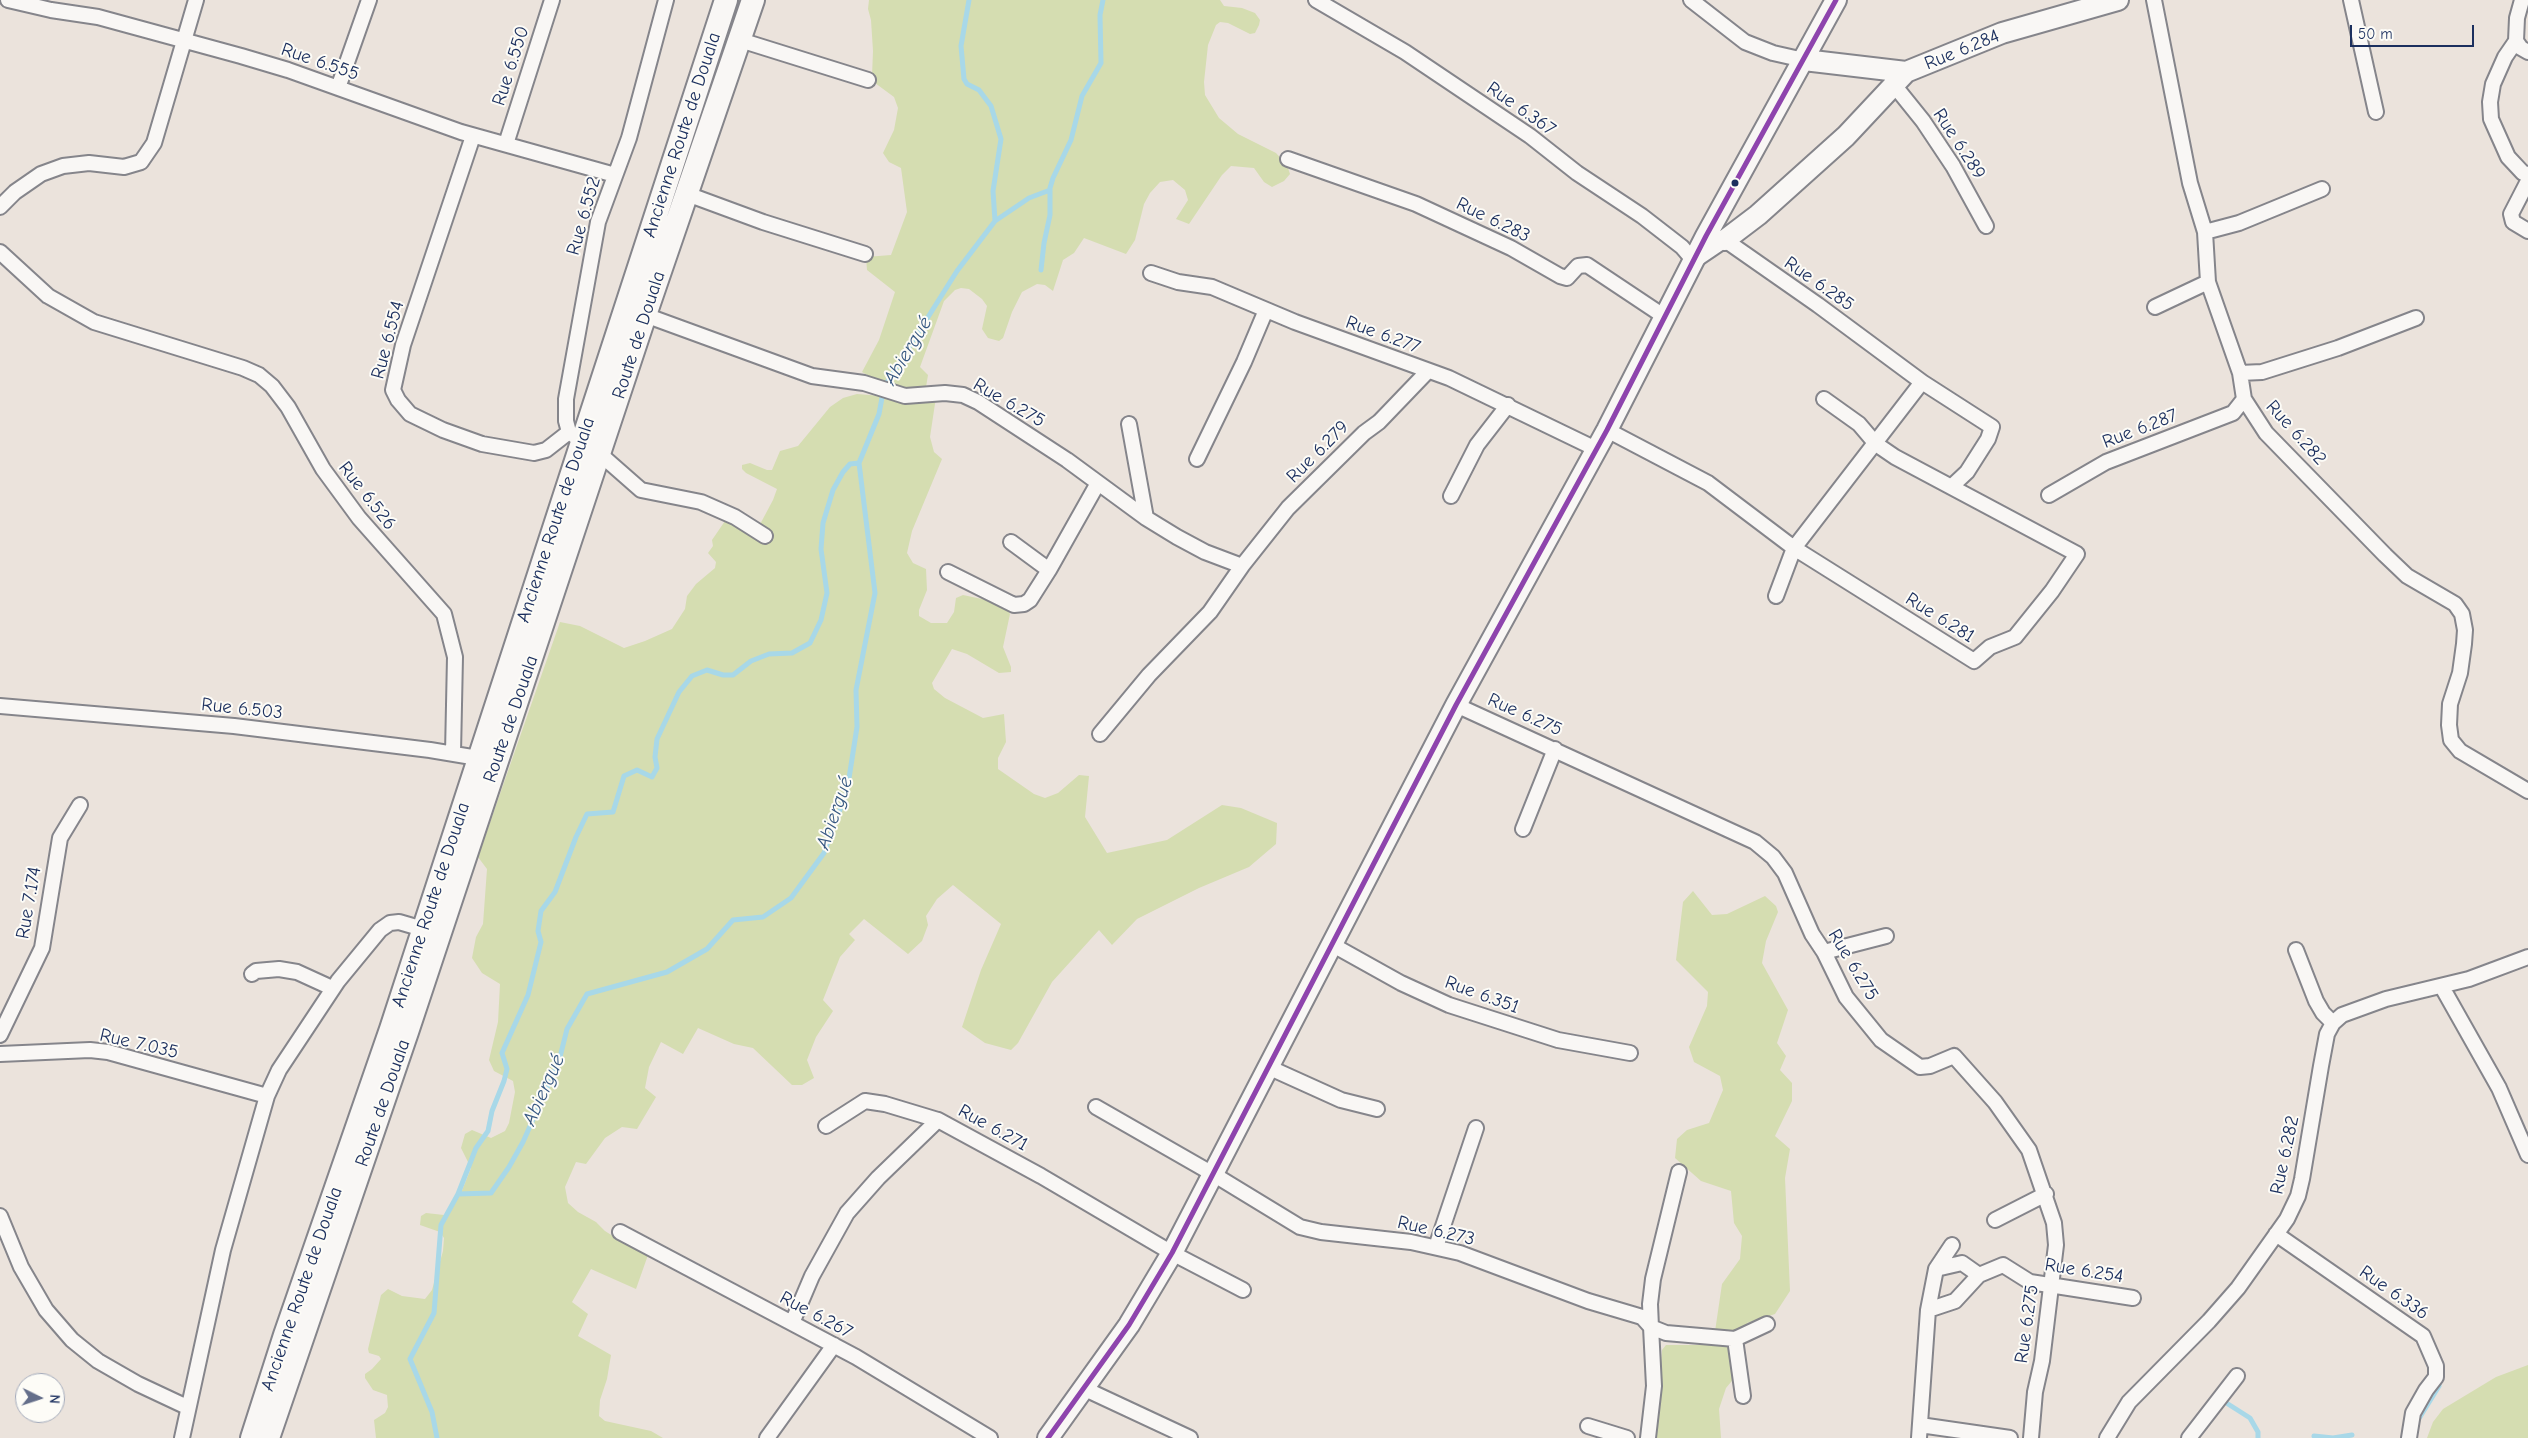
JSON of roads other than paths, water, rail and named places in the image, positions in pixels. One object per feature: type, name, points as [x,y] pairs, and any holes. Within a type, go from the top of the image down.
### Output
[{"type":"main road","name":"Ancienne Route de Douala","points":[[252,1438],[285,1336],[391,1029],[478,758],[575,436],[726,0]]},
{"type":"main road","name":"Route de Douala","points":[[268,1438],[600,454],[645,315],[753,0]]},
{"type":"main road","points":[[1048,1438],[1129,1326],[1172,1253],[1456,705],[1607,430],[1664,317],[1836,0]]},
{"type":"main road","name":"Rue 6.284","points":[[1804,60],[1900,79],[2002,33],[2118,0]]},
{"type":"main road","points":[[1725,240],[1758,215],[1846,136],[1900,79]]},
{"type":"street","name":"Rue 6.555","points":[[8,0],[51,10],[98,17],[288,70],[473,136],[615,175]]},
{"type":"street","points":[[0,207],[15,192],[41,174],[63,166],[89,163],[124,167],[141,162],[154,143],[196,0]]},
{"type":"street","points":[[338,88],[368,0]]},
{"type":"street","name":"Rue 6.550","points":[[506,144],[552,0]]},
{"type":"street","name":"Rue 6.552","points":[[575,436],[566,421],[566,399],[598,222],[632,130],[666,0]]},
{"type":"street","name":"Rue 6.367","points":[[1316,0],[1405,52],[1530,136],[1576,173],[1642,216],[1682,247],[1694,261]]},
{"type":"street","points":[[1691,0],[1745,42],[1766,51],[1804,60]]},
{"type":"street","name":"Rue 6.282","points":[[2154,0],[2190,183],[2204,232],[2208,282],[2240,373],[2244,399],[2266,433],[2384,555],[2407,576],[2455,604],[2462,614],[2465,630],[2460,672],[2450,704],[2449,725],[2451,740],[2460,751],[2528,791]]},
{"type":"street","points":[[2351,0],[2376,112]]},
{"type":"street","points":[[2522,0],[2517,18],[2516,41],[2505,57],[2493,84],[2490,102],[2492,119],[2508,157],[2523,172],[2528,174]]},
{"type":"street","points":[[740,40],[868,80]]},
{"type":"street","points":[[2516,41],[2521,48],[2528,52]]},
{"type":"street","name":"Rue 6.289","points":[[1900,79],[1923,121],[1953,166],[1986,226]]},
{"type":"street","name":"Rue 6.554","points":[[473,136],[404,344],[393,390],[398,400],[410,414],[443,430],[482,444],[534,453],[546,450],[575,436]]},
{"type":"street","name":"Rue 6.283","points":[[1288,159],[1416,204],[1511,248],[1560,276],[1567,278],[1578,266],[1587,265],[1664,317]]},
{"type":"street","points":[[2528,181],[2511,214],[2513,222],[2528,231]]},
{"type":"street","points":[[2204,232],[2239,223],[2322,189]]},
{"type":"street","points":[[686,194],[763,222],[865,254]]},
{"type":"street","points":[[1694,261],[1725,240]]},
{"type":"street","name":"Rue 6.285","points":[[1725,240],[1888,355],[1922,382],[1992,427],[1988,438],[1967,472],[1951,487]]},
{"type":"street","name":"Rue 6.526","points":[[0,252],[48,296],[94,322],[243,368],[259,375],[272,386],[288,407],[323,469],[359,518],[444,614],[455,657],[453,753]]},
{"type":"street","name":"Rue 6.277","points":[[1151,273],[1178,282],[1212,287],[1266,310],[1449,378],[1596,449]]},
{"type":"street","points":[[2155,307],[2208,282]]},
{"type":"street","points":[[1197,459],[1244,362],[1266,310]]},
{"type":"street","name":"Rue 6.275","points":[[645,315],[812,376],[864,382],[893,394],[905,396],[945,393],[963,396],[1007,421],[1146,518],[1205,552],[1242,566]]},
{"type":"street","points":[[2240,373],[2262,372],[2338,348],[2416,318]]},
{"type":"street","name":"Rue 6.279","points":[[1100,734],[1148,675],[1210,612],[1242,566],[1288,508],[1364,433],[1379,422],[1428,371]]},
{"type":"street","points":[[1776,596],[1794,548],[1922,382]]},
{"type":"street","name":"Rue 6.281","points":[[1607,430],[1708,483],[1794,548],[1974,661],[1990,647],[2015,637],[2052,591],[2077,554],[1908,464],[1876,444],[1859,424],[1824,399]]},
{"type":"street","name":"Rue 6.287","points":[[2049,495],[2106,462],[2233,413],[2244,399]]},
{"type":"street","points":[[1451,496],[1477,445],[1508,405]]},
{"type":"street","points":[[1128,424],[1146,518]]},
{"type":"street","points":[[575,436],[600,454],[641,490],[701,502],[735,518],[765,536]]},
{"type":"street","points":[[948,572],[1019,606],[1030,600],[1098,483]]},
{"type":"street","points":[[1012,542],[1049,570]]},
{"type":"street","name":"Rue 6.275","points":[[1456,705],[1755,842],[1773,857],[1785,873],[1812,934],[1824,952],[1846,997],[1881,1040],[1920,1067],[1930,1066],[1954,1056],[1995,1102],[2029,1150],[2046,1194],[2054,1223],[2056,1245],[2052,1284],[2042,1361],[2035,1392],[2031,1438]]},
{"type":"street","name":"Rue 6.503","points":[[0,706],[234,726],[453,753],[478,758]]},
{"type":"street","points":[[1523,829],[1555,749]]},
{"type":"street","name":"Rue 7.174","points":[[0,1035],[42,948],[60,838],[80,805]]},
{"type":"street","points":[[182,1438],[223,1250],[267,1096],[279,1070],[332,988],[353,960],[380,930],[390,923],[399,922],[423,929]]},
{"type":"street","points":[[1824,952],[1886,936]]},
{"type":"street","name":"Rue 6.351","points":[[1331,944],[1401,983],[1449,1005],[1550,1038],[1630,1053]]},
{"type":"street","points":[[2296,950],[2316,1001],[2323,1013],[2333,1023],[2342,1015],[2386,1000],[2442,987],[2502,968],[2528,956]]},
{"type":"street","points":[[252,974],[256,971],[279,969],[297,972],[332,988]]},
{"type":"street","points":[[2442,987],[2499,1088],[2528,1156]]},
{"type":"street","name":"Rue 6.282","points":[[2107,1438],[2129,1402],[2209,1321],[2238,1288],[2276,1234],[2298,1196],[2327,1034],[2333,1023]]},
{"type":"street","name":"Rue 7.035","points":[[0,1054],[90,1050],[108,1052],[267,1096]]},
{"type":"street","points":[[1268,1067],[1342,1100],[1377,1109]]},
{"type":"street","points":[[826,1126],[865,1101],[885,1104],[938,1120]]},
{"type":"street","name":"Rue 6.273","points":[[1096,1107],[1214,1174],[1289,1222],[1310,1230],[1382,1238],[1460,1253],[1588,1301],[1642,1317],[1651,1327],[1666,1333],[1735,1339]]},
{"type":"street","name":"Rue 6.271","points":[[792,1323],[812,1276],[847,1214],[878,1178],[938,1120],[1041,1176],[1172,1253],[1243,1290]]},
{"type":"street","points":[[1436,1248],[1476,1128]]},
{"type":"street","points":[[1648,1438],[1654,1386],[1650,1304],[1653,1279],[1679,1172]]},
{"type":"street","points":[[1995,1220],[2046,1194]]},
{"type":"street","points":[[0,1216],[13,1250],[46,1310],[72,1340],[98,1361],[138,1384],[188,1407]]},
{"type":"street","name":"Rue 6.267","points":[[620,1232],[834,1345],[990,1438]]},
{"type":"street","name":"Rue 6.336","points":[[2276,1234],[2423,1336],[2436,1366],[2436,1377],[2413,1413],[2409,1438]]},
{"type":"street","points":[[1952,1245],[1936,1269],[1928,1310],[1919,1431],[2010,1438]]},
{"type":"street","points":[[1936,1269],[1962,1263],[1979,1275]]},
{"type":"street","name":"Rue 6.254","points":[[1928,1310],[1955,1301],[1979,1275],[2003,1265],[2030,1282],[2133,1298]]},
{"type":"street","points":[[1743,1396],[1735,1339],[1767,1324]]},
{"type":"street","points":[[767,1438],[834,1345]]},
{"type":"street","points":[[2189,1438],[2237,1376]]},
{"type":"street","points":[[1085,1389],[1190,1438]]},
{"type":"street","points":[[1588,1426],[1627,1438]]},
{"type":"waterway","name":"Abiergué","points":[[437,1438],[432,1412],[410,1359],[434,1313],[441,1225],[458,1194],[491,1193],[509,1167],[523,1142],[559,1061],[567,1029],[587,994],[667,972],[707,949],[733,920],[763,917],[791,898],[824,853],[847,791],[857,727],[856,690],[875,593],[859,463],[879,414],[884,387],[957,271],[995,221],[993,191],[1001,139],[991,106],[979,90],[967,84],[964,79],[961,46],[969,0]]},
{"type":"waterway","points":[[1041,270],[1050,215],[1050,188],[1071,140],[1082,96],[1101,63],[1100,15],[1103,0]]},
{"type":"waterway","points":[[995,221],[1029,198],[1050,190]]},
{"type":"waterway","points":[[458,1194],[476,1148],[488,1131],[492,1111],[504,1081],[507,1069],[502,1053],[528,995],[541,942],[538,931],[541,911],[555,892],[587,814],[613,812],[624,776],[637,770],[652,777],[657,768],[655,757],[657,739],[679,692],[692,676],[707,670],[723,675],[733,675],[751,661],[769,654],[792,653],[810,643],[821,620],[827,593],[821,549],[823,523],[833,490],[843,472],[850,464],[859,463]]},
{"type":"waterway","points":[[2415,1425],[2439,1386],[2439,1380]]},
{"type":"waterway","points":[[2228,1404],[2250,1418],[2258,1432],[2258,1438]]},
{"type":"waterway","points":[[2314,1436],[2333,1438],[2352,1435]]}]
